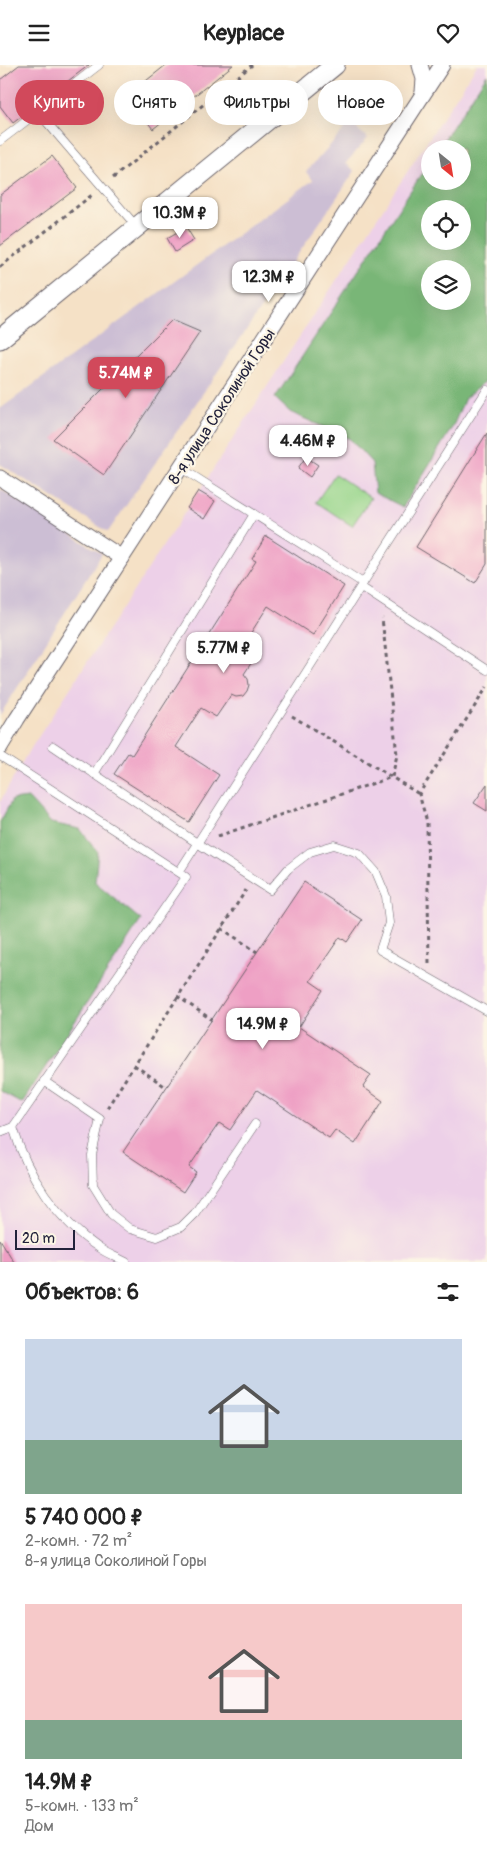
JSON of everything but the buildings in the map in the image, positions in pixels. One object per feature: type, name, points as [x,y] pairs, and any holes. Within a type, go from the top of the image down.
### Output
[{"type":"street","points":[[0,339],[335,65]]},
{"type":"street","points":[[420,65],[424,79],[423,92]]},
{"type":"street","name":"8-я улица Соколиной Горы","points":[[0,747],[442,65]]},
{"type":"street","points":[[0,478],[122,557]]},
{"type":"lane","points":[[80,80],[99,65]]},
{"type":"lane","points":[[0,141],[21,125]]},
{"type":"lane","points":[[49,125],[137,227]]},
{"type":"lane","points":[[179,872],[487,390]]},
{"type":"lane","points":[[181,468],[362,585],[380,600],[487,670]]},
{"type":"lane","points":[[94,774],[254,514]]},
{"type":"lane","points":[[53,747],[270,890],[288,869],[310,852],[334,845],[359,853],[376,872],[386,895],[389,923],[380,951],[487,1011]]},
{"type":"lane","points":[[0,756],[186,877],[13,1127],[0,1132]]},
{"type":"lane","points":[[44,1081],[100,1119],[92,1155],[93,1185],[111,1214],[130,1229],[157,1237],[181,1227],[195,1213],[255,1124]]},
{"type":"lane","points":[[13,1127],[30,1171],[55,1207],[72,1226],[99,1249],[121,1261]]},
{"type":"path","points":[[0,267],[252,65]]},
{"type":"path","points":[[380,600],[397,755],[392,777]]},
{"type":"path","points":[[419,794],[487,687]]},
{"type":"path","points":[[282,709],[419,794],[427,822],[430,979]]},
{"type":"path","points":[[197,843],[392,777]]},
{"type":"path","points":[[100,1119],[252,879]]},
{"type":"path","points":[[221,928],[257,952]]},
{"type":"path","points":[[177,996],[212,1019]]},
{"type":"path","points":[[134,1065],[166,1087]]},
{"type":"shaded area","points":[[477,65],[487,65],[487,1262],[0,1262],[0,802],[24,759],[421,151],[421,190],[471,190],[471,140],[428,140]]},
{"type":"shaded area","points":[[348,125],[352,125],[368,138],[346,163],[355,171],[108,532],[0,464],[0,409],[313,180],[306,172]]},
{"type":"shaded area","points":[[0,489],[102,554],[0,715]]},
{"type":"green space","points":[[487,74],[487,380],[465,398],[453,426],[403,507],[375,493],[372,463],[350,439],[290,412],[275,398],[421,175],[421,190],[471,190],[471,140],[444,140]]},
{"type":"green space","points":[[335,474],[371,498],[352,526],[316,502]]},
{"type":"green space","points":[[28,798],[51,823],[80,829],[98,852],[95,882],[141,920],[22,1103],[0,1091],[0,822],[12,800]]}]
